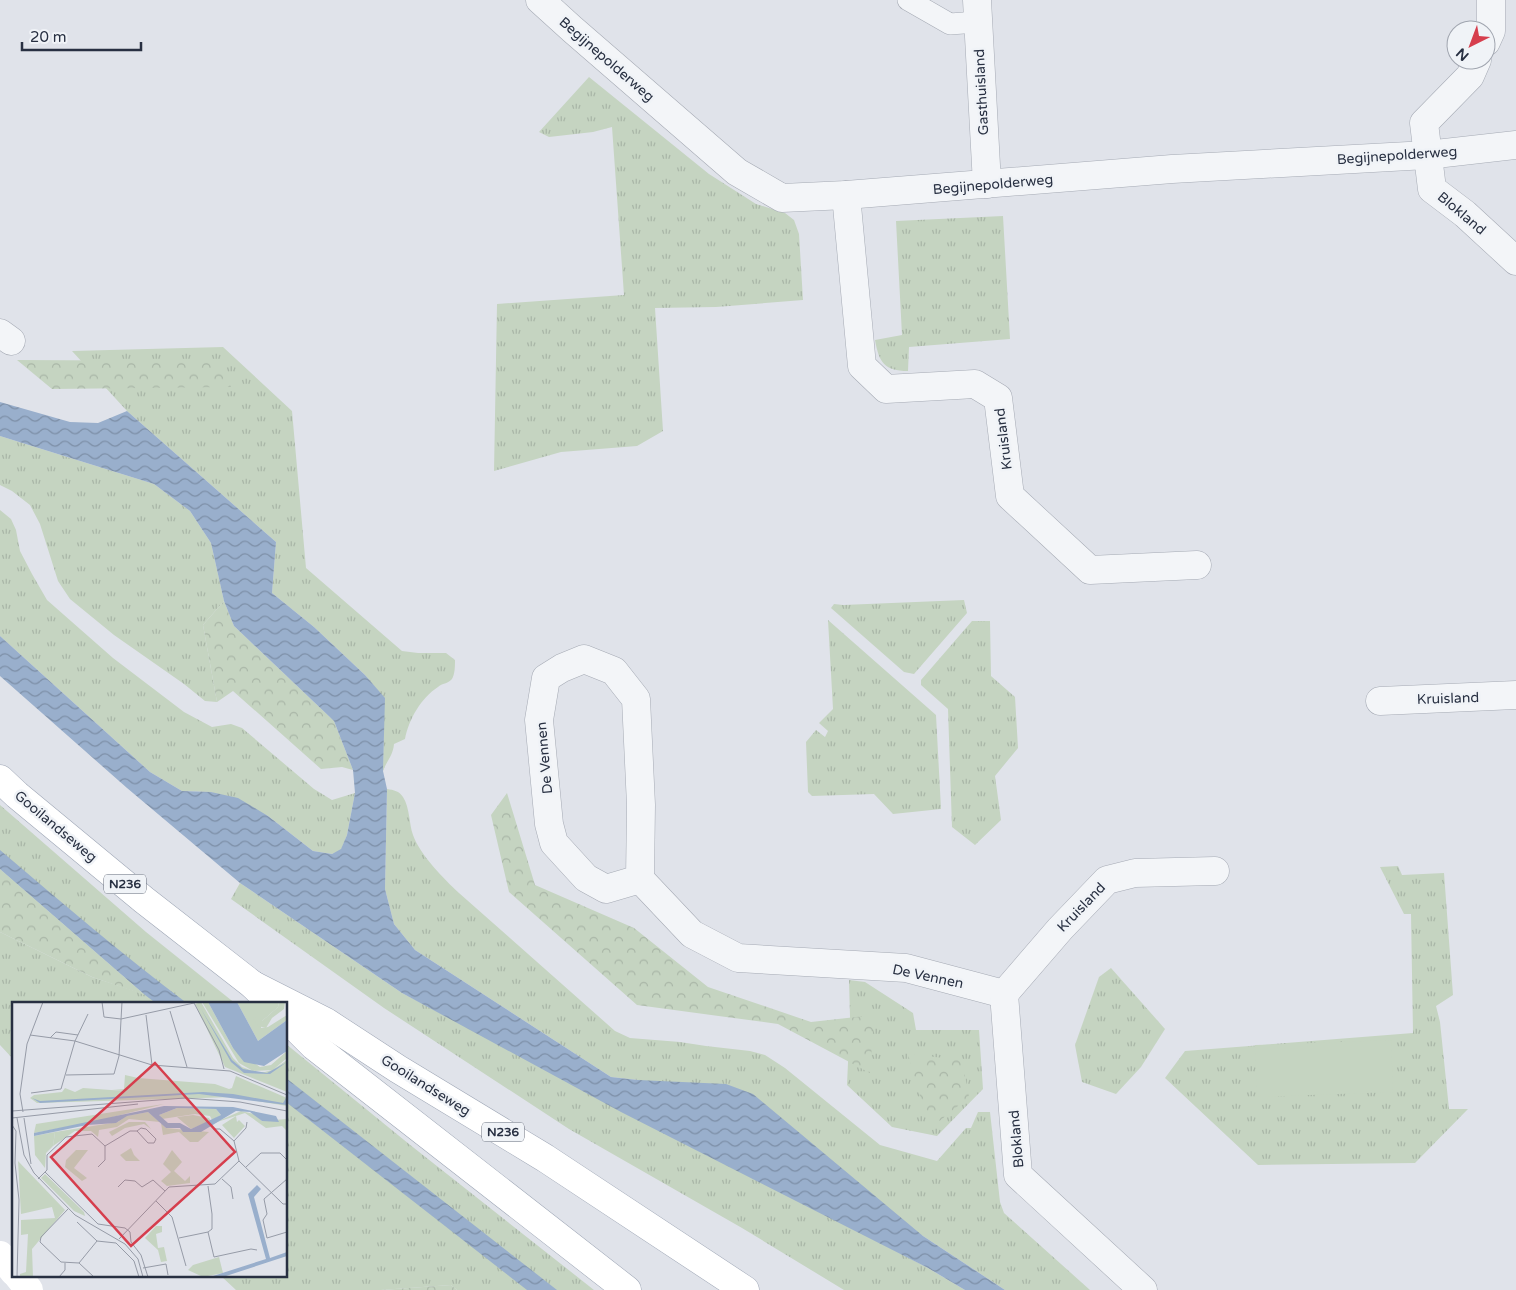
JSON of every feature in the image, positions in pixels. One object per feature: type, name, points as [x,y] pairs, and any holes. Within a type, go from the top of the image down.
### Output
[{"type":"main road","name":"Gooilandseweg","points":[[0,779],[144,900],[263,994],[281,1002]]},
{"type":"main road","name":"Gooilandseweg","points":[[288,1005],[326,1022],[398,1069],[545,1158],[745,1290]]},
{"type":"main road","points":[[288,1020],[314,1046],[627,1290]]},
{"type":"main road","points":[[0,1256],[12,1270]]},
{"type":"main road","points":[[20,1278],[30,1290]]},
{"type":"street","name":"Begijnepolderweg","points":[[540,0],[737,172],[782,198],[846,195],[1172,169],[1427,155],[1516,145]]},
{"type":"street","points":[[1491,0],[1491,20]]},
{"type":"street","name":"Gasthuisland","points":[[977,11],[987,184]]},
{"type":"street","name":"Blokland","points":[[1473,70],[1470,76],[1424,123],[1432,189],[1465,214],[1516,261]]},
{"type":"street","name":"Kruisland","points":[[846,195],[862,366],[886,389],[975,384],[998,398],[1010,496],[1090,570],[1197,565]]},
{"type":"street","name":"De Vennen","points":[[640,879],[606,888],[586,878],[554,843],[539,720],[546,678],[562,668],[584,659],[614,671],[636,699],[641,805],[640,879],[692,934],[738,958],[906,968],[1004,994]]},
{"type":"street","name":"Kruisland","points":[[1380,701],[1516,695]]},
{"type":"street","name":"Kruisland","points":[[1004,994],[1060,929],[1106,880],[1135,873],[1215,872]]},
{"type":"street","name":"Blokland","points":[[1004,994],[1018,1174],[1143,1290]]},
{"type":"lane","points":[[908,0],[950,24],[977,11]]},
{"type":"green space","points":[[589,77],[709,174],[756,204],[785,213],[794,220],[799,234],[803,300],[716,307],[655,308],[663,431],[637,446],[561,452],[494,471],[497,304],[624,295],[612,127],[593,132],[549,137],[539,132]]},
{"type":"green space","points":[[1003,216],[1010,339],[909,347],[908,371],[893,369],[884,364],[878,354],[875,340],[902,335],[896,221]]},
{"type":"green space","points":[[223,347],[292,411],[306,568],[402,651],[446,653],[455,660],[452,679],[432,692],[421,703],[409,724],[405,739],[394,744],[383,771],[384,698],[365,675],[314,627],[272,593],[276,542],[127,411],[72,351]]},
{"type":"green space","points":[[17,360],[221,361],[231,387],[52,389]]},
{"type":"green space","points":[[0,436],[154,484],[190,511],[211,543],[224,601],[203,625],[217,702],[205,701],[114,635],[70,599],[58,581],[40,524],[30,505],[12,491],[0,485]]},
{"type":"green space","points":[[0,510],[11,519],[16,530],[20,551],[47,600],[113,658],[184,712],[212,727],[231,724],[242,728],[314,789],[332,800],[355,793],[347,835],[341,850],[332,854],[313,851],[268,816],[211,792],[182,791],[150,772],[0,636]]},
{"type":"green space","points":[[964,600],[967,613],[914,674],[904,672],[831,608],[834,604]]},
{"type":"green space","points":[[224,601],[234,626],[334,721],[353,770],[342,767],[321,769],[233,691],[217,702],[203,625]]},
{"type":"green space","points":[[828,620],[936,715],[941,809],[893,814],[874,794],[812,796],[808,792],[806,742],[816,730],[825,737],[828,731],[819,723],[833,709]]},
{"type":"green space","points":[[972,621],[990,621],[991,676],[1015,697],[1018,748],[995,776],[1001,820],[975,845],[952,827],[948,709],[921,685],[921,680]]},
{"type":"green space","points":[[387,789],[400,793],[403,797],[416,843],[440,874],[615,1031],[630,1038],[680,1042],[750,1051],[765,1055],[785,1068],[880,1145],[937,1161],[966,1128],[971,1128],[978,1112],[990,1112],[1000,1202],[1004,1213],[1090,1290],[1005,1290],[923,1236],[638,1080],[611,1077],[415,950],[394,924],[385,889]]},
{"type":"green space","points":[[507,793],[535,885],[634,928],[708,987],[811,1022],[874,1015],[870,1073],[778,1024],[637,1005],[509,892],[491,815]]},
{"type":"green space","points":[[0,805],[146,932],[234,1002],[12,1002],[12,1058],[0,1045],[0,932],[92,977],[144,994],[0,869]]},
{"type":"green space","points":[[1398,866],[1402,875],[1444,873],[1453,995],[1436,1006],[1440,1022],[1449,1109],[1468,1109],[1415,1163],[1258,1165],[1165,1078],[1185,1051],[1413,1033],[1411,914],[1404,914],[1380,867]]},
{"type":"green space","points":[[0,869],[145,995],[92,977],[0,932]]},
{"type":"green space","points":[[240,883],[402,993],[928,1268],[965,1290],[844,1290],[742,1228],[569,1129],[384,1008],[231,899]]},
{"type":"green space","points":[[1111,968],[1165,1029],[1141,1067],[1116,1094],[1082,1082],[1075,1045],[1099,977]]},
{"type":"green space","points":[[849,980],[865,982],[913,1013],[916,1030],[979,1030],[983,1089],[937,1136],[892,1127],[847,1085],[850,1017]]},
{"type":"green space","points":[[1391,1040],[1393,1092],[1257,1097],[1255,1045]]},
{"type":"green space","points":[[288,1046],[594,1290],[457,1290],[451,1285],[381,1290],[236,1290],[223,1278],[288,1278]]},
{"type":"green space","points":[[908,1054],[962,1060],[969,1097],[937,1123],[923,1106]]},
{"type":"green space","points":[[451,1285],[457,1290],[381,1290]]},
{"type":"water","points":[[0,402],[70,422],[98,423],[127,411],[276,542],[272,593],[314,627],[365,675],[385,698],[383,771],[387,789],[385,889],[394,924],[415,950],[611,1077],[726,1084],[753,1094],[923,1236],[1005,1290],[965,1290],[928,1268],[621,1112],[402,993],[240,883],[127,788],[0,676],[0,636],[150,772],[182,791],[211,792],[238,798],[268,816],[313,851],[332,854],[341,849],[347,835],[355,793],[353,770],[334,721],[234,626],[224,601],[211,543],[190,511],[154,484],[0,436]]},
{"type":"water","points":[[0,850],[116,948],[185,1002],[154,1002],[0,869]]},
{"type":"water","points":[[288,1080],[557,1290],[527,1290],[288,1104]]}]
